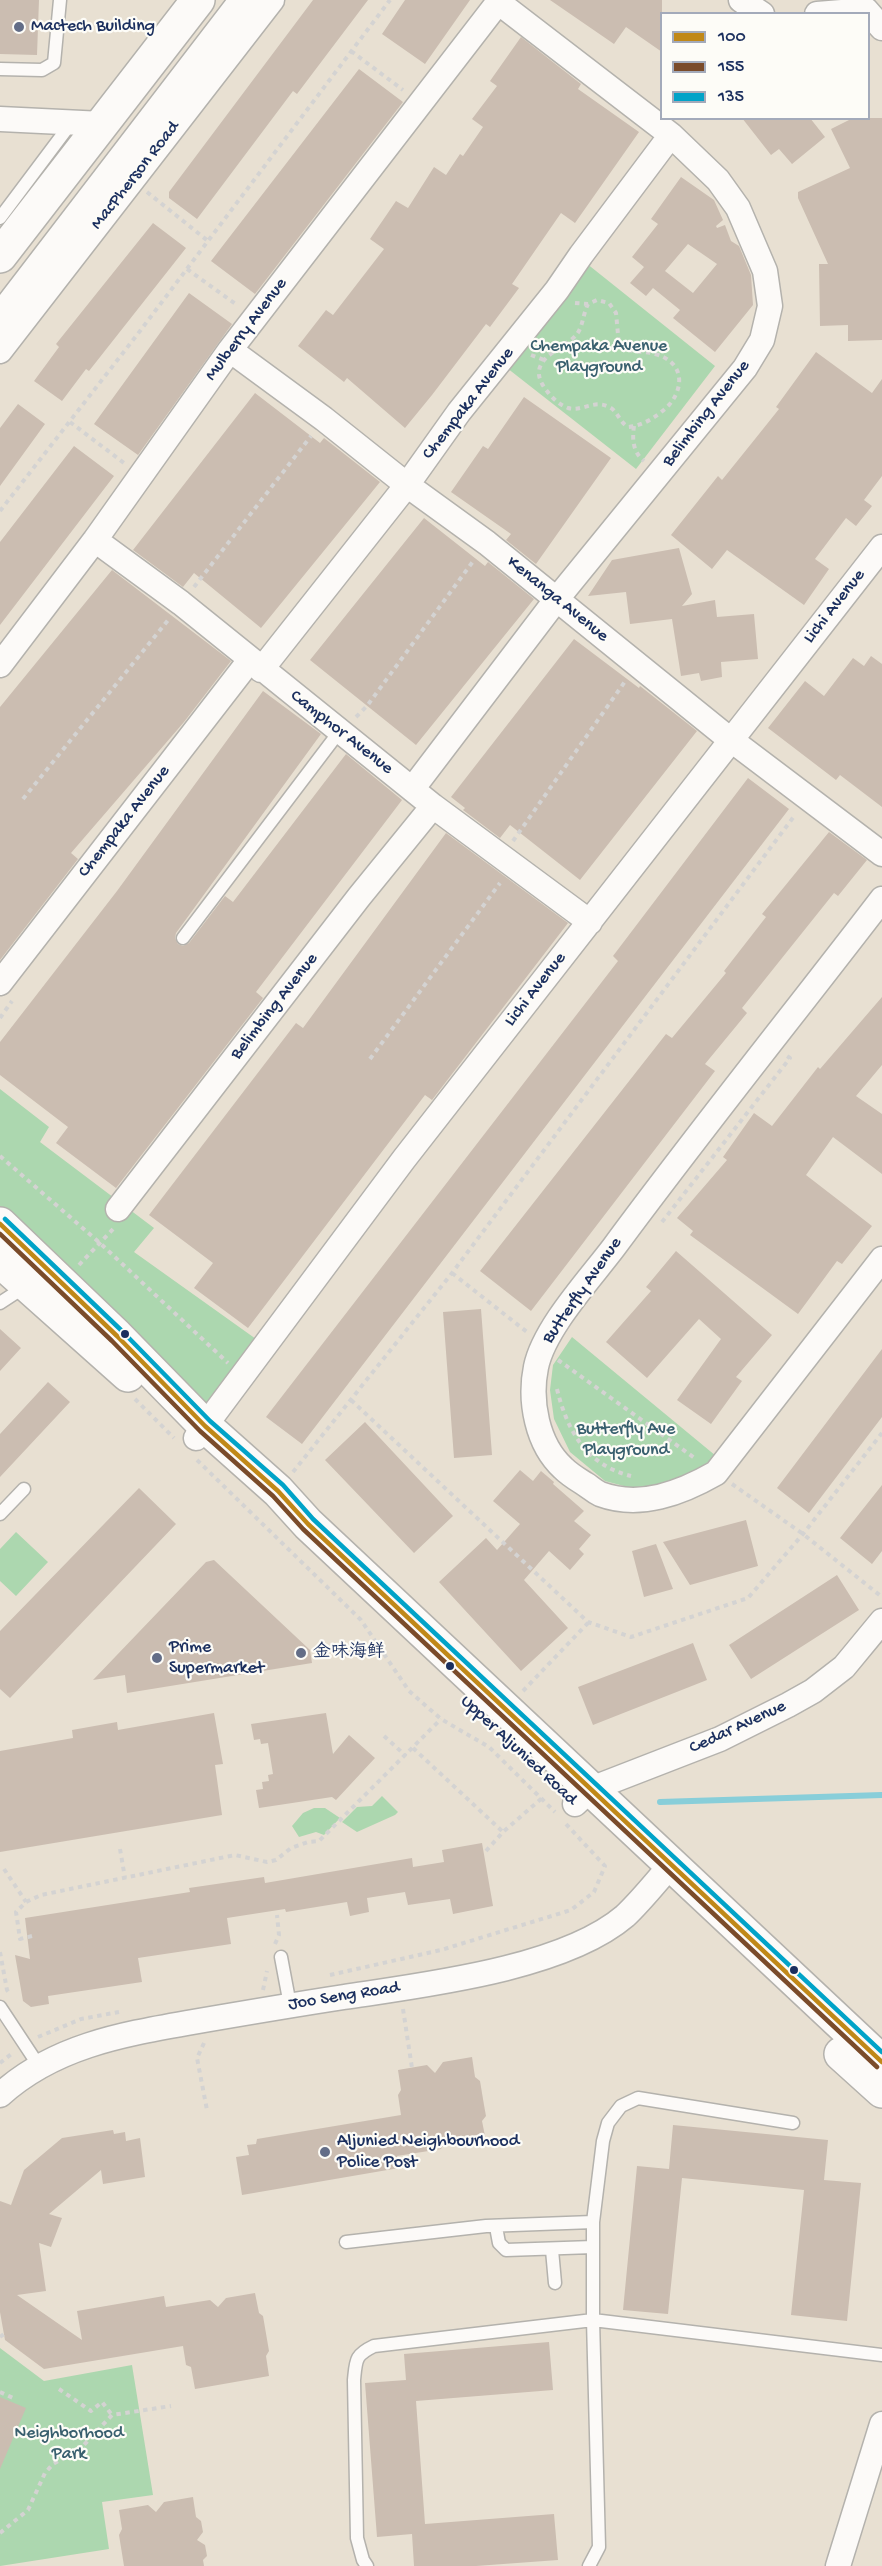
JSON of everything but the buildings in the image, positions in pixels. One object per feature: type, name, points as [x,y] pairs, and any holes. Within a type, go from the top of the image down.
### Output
[{"type":"main road","points":[[0,256],[87,123],[198,0]]},
{"type":"main road","name":"MacPherson Road","points":[[0,322],[247,0]]},
{"type":"main road","name":"Upper Aljunied Road","points":[[0,1224],[36,1282],[270,1515],[664,1873],[882,2062]]},
{"type":"main road","name":"Upper Aljunied Road","points":[[0,1261],[36,1282]]},
{"type":"main road","name":"Upper Aljunied Road","points":[[193,1440],[278,1491],[308,1524],[583,1797]]},
{"type":"main road","name":"Upper Aljunied Road","points":[[664,1873],[851,2064],[882,2091]]},
{"type":"street","name":"MacPherson Road","points":[[0,351],[272,0]]},
{"type":"street","points":[[741,0],[759,12]]},
{"type":"street","name":"Mulberry Avenue","points":[[0,665],[95,540],[230,350],[499,1]]},
{"type":"street","name":"Belimbing Avenue","points":[[413,788],[556,600],[745,368],[762,340],[770,306],[765,271],[738,208],[718,180],[671,135],[499,1]]},
{"type":"street","points":[[829,12],[870,5],[882,28]]},
{"type":"street","points":[[0,119],[87,123]]},
{"type":"street","name":"Chempaka Avenue","points":[[0,983],[255,665],[407,485],[459,412],[557,290],[671,135]]},
{"type":"street","name":"Kenanga Avenue","points":[[230,350],[487,543],[731,741],[882,854]]},
{"type":"street","name":"Camphor Avenue","points":[[95,540],[181,603],[255,665],[433,806],[590,922]]},
{"type":"street","name":"Lichi Avenue","points":[[193,1440],[243,1377],[411,1150],[882,547]]},
{"type":"street","name":"Belimbing Avenue","points":[[118,1209],[359,897],[433,806]]},
{"type":"street","name":"Butterfly Avenue","points":[[882,899],[631,1224],[552,1356],[536,1369],[533,1395],[536,1417],[541,1435],[552,1455],[572,1477],[614,1499],[646,1500],[695,1485],[716,1473],[882,1259]]},
{"type":"street","name":"Cedar Avenue","points":[[583,1797],[720,1739],[813,1691],[844,1667],[882,1621]]},
{"type":"street","name":"Joo Seng Road","points":[[0,2095],[39,2066],[65,2052],[119,2036],[288,1995],[462,1979],[552,1954],[589,1938],[624,1916],[664,1873]]},
{"type":"street","points":[[838,2566],[882,2424]]},
{"type":"lane","points":[[0,69],[42,70],[54,63],[60,0]]},
{"type":"lane","points":[[0,219],[87,123]]},
{"type":"lane","points":[[183,938],[339,732]]},
{"type":"lane","points":[[0,1514],[24,1489]]},
{"type":"lane","points":[[281,1957],[288,1995]]},
{"type":"lane","points":[[0,2007],[39,2066]]},
{"type":"lane","points":[[589,2566],[599,2547],[593,2320],[593,2222],[603,2141],[608,2123],[621,2106],[638,2098],[793,2122]]},
{"type":"lane","points":[[346,2242],[496,2227],[593,2222]]},
{"type":"lane","points":[[496,2227],[499,2243],[506,2250],[593,2247]]},
{"type":"lane","points":[[552,2250],[555,2283]]},
{"type":"lane","points":[[367,2566],[357,2538],[354,2380],[356,2362],[360,2353],[374,2346],[593,2320],[882,2355]]},
{"type":"path","points":[[0,511],[187,269],[390,0]]},
{"type":"path","points":[[351,51],[420,105]]},
{"type":"path","points":[[132,181],[208,241]]},
{"type":"path","points":[[187,269],[255,318]]},
{"type":"path","points":[[593,301],[604,301],[613,307],[616,313],[617,341],[621,347],[631,351],[657,354],[669,360],[678,371],[680,385],[669,404],[660,412],[634,426],[623,424],[615,411],[603,404],[588,404],[576,409],[563,406],[545,389],[540,379],[544,360],[553,350],[574,338],[579,332],[585,309],[593,301]]},
{"type":"path","points":[[23,800],[181,603],[324,419]]},
{"type":"path","points":[[69,422],[140,476]]},
{"type":"path","points":[[634,426],[633,443],[636,453],[660,475]]},
{"type":"path","points":[[339,732],[367,706],[487,543]]},
{"type":"path","points":[[370,1059],[507,860],[519,834],[637,665]]},
{"type":"path","points":[[278,1491],[452,1273],[808,798]]},
{"type":"path","points":[[658,1227],[790,1058],[772,1042]]},
{"type":"path","points":[[0,1156],[100,1244],[243,1377]]},
{"type":"path","points":[[36,1282],[100,1244],[114,1228],[118,1209]]},
{"type":"path","points":[[452,1273],[552,1356],[803,1534],[882,1597]]},
{"type":"path","points":[[556,1379],[557,1390],[569,1427],[580,1444],[598,1460],[621,1474],[632,1476]]},
{"type":"path","points":[[133,1398],[193,1440],[361,1620],[409,1691],[441,1719],[489,1748],[542,1798],[605,1866],[594,1892],[571,1910],[288,1995],[255,1992]]},
{"type":"path","points":[[351,1400],[588,1622],[631,1637],[748,1598],[803,1534],[882,1433]]},
{"type":"path","points":[[516,1698],[588,1622]]},
{"type":"path","points":[[32,1936],[20,1939],[16,1912],[26,1902],[41,1895],[235,1855],[267,1862],[276,1860],[291,1848],[319,1841],[441,1719]]},
{"type":"path","points":[[384,1736],[406,1756]]},
{"type":"path","points":[[413,1748],[503,1832]]},
{"type":"path","points":[[486,1851],[503,1832],[542,1798]]},
{"type":"path","points":[[120,1849],[125,1878]]},
{"type":"path","points":[[4,1869],[26,1902]]},
{"type":"path","points":[[0,1952],[7,1990],[13,1999]]},
{"type":"path","points":[[402,2009],[412,2067]]},
{"type":"path","points":[[0,2063],[39,2036],[81,2019],[128,2011]]},
{"type":"path","points":[[33,2027],[39,2036]]},
{"type":"path","points":[[204,2043],[197,2058],[207,2110]]},
{"type":"path","points":[[59,2389],[91,2411],[102,2402],[112,2415]]},
{"type":"path","points":[[0,2392],[13,2398]]},
{"type":"path","points":[[0,2533],[28,2510],[45,2473],[53,2464],[80,2449],[112,2415],[171,2406]]},
{"type":"green space","name":"Chempaka Avenue Playground","points":[[586,263],[715,366],[636,469],[507,368]]},
{"type":"green space","points":[[0,1089],[49,1127],[40,1142],[154,1228],[134,1252],[263,1344],[208,1414],[0,1219]]},
{"type":"green space","name":"Butterfly Ave Playground","points":[[572,1337],[716,1456],[682,1482],[635,1489],[605,1481],[570,1452],[554,1419],[550,1390],[553,1365]]},
{"type":"green space","points":[[16,1532],[48,1562],[16,1596],[0,1581],[0,1549]]},
{"type":"green space","points":[[382,1796],[398,1812],[395,1815],[357,1832],[342,1822],[357,1807],[372,1806]]},
{"type":"green space","points":[[314,1808],[325,1808],[340,1818],[324,1835],[316,1832],[299,1837],[292,1826],[303,1813]]},
{"type":"green space","name":"Neighborhood Park","points":[[0,2348],[44,2381],[132,2365],[153,2495],[102,2502],[109,2549],[0,2566]]},
{"type":"waterway","points":[[660,1802],[882,1795]]},
{"type":"transit line","name":"135","points":[[5,1219],[122,1331],[210,1421],[283,1485],[313,1519],[882,2052]]},
{"type":"transit line","name":"100","points":[[0,1224],[117,1336],[205,1426],[278,1491],[308,1524],[882,2062]]},
{"type":"transit line","name":"155","points":[[0,1234],[112,1341],[200,1431],[273,1496],[303,1529],[877,2067]]},
{"type":"place","name":"Mactech Building","points":[[19,27]]},
{"type":"place","name":"金味海鲜","points":[[301,1653]]},
{"type":"place","name":"Prime Supermarket","points":[[157,1658]]},
{"type":"place","name":"Aljunied Neighbourhood Police Post","points":[[325,2152]]}]
